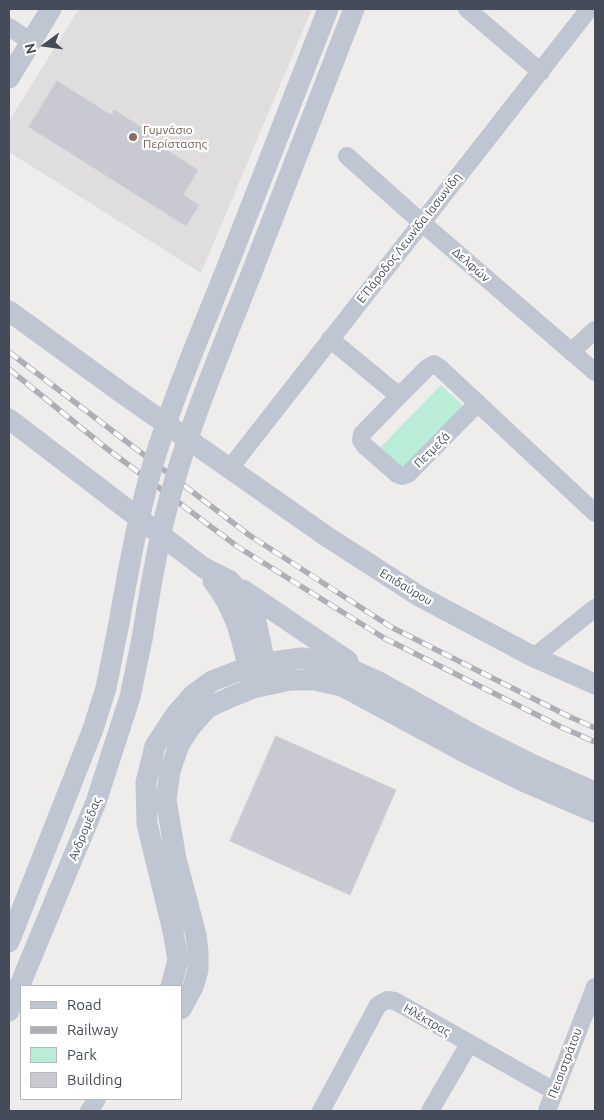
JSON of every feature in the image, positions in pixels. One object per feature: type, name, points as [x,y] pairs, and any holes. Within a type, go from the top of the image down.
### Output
[{"type":"street","points":[[9,78],[51,9]]},
{"type":"street","points":[[9,942],[93,730],[106,688],[141,508],[166,423],[328,9]]},
{"type":"street","name":"Ανδρομέδας","points":[[9,1013],[16,990],[96,802],[130,697],[164,523],[176,477],[204,394],[354,9]]},
{"type":"street","points":[[467,9],[541,72]]},
{"type":"street","name":"Ε΄ Πάροδος Λεωνίδα Ιασωνίδη","points":[[230,468],[589,9]]},
{"type":"street","points":[[9,27],[30,41]]},
{"type":"street","name":"Δελφών","points":[[347,156],[595,372]]},
{"type":"street","name":"Επιδαύρου","points":[[9,311],[326,536],[419,596],[534,657],[595,684]]},
{"type":"street","points":[[571,352],[595,330]]},
{"type":"street","points":[[330,339],[399,396]]},
{"type":"street","name":"Πετμεζά","points":[[478,403],[408,474],[402,476],[391,469],[361,440],[362,434],[427,368],[434,364],[478,403],[595,513]]},
{"type":"street","points":[[9,418],[204,568],[230,581],[377,681],[477,737],[531,764],[595,792]]},
{"type":"street","points":[[204,568],[225,596],[232,609],[256,665],[261,686]]},
{"type":"street","points":[[230,581],[246,600],[255,617],[256,665]]},
{"type":"street","points":[[534,657],[595,608]]},
{"type":"street","points":[[171,985],[178,960],[147,824],[146,782],[155,746],[176,714],[193,695],[212,681],[256,665],[301,658],[324,661],[348,668],[377,681]]},
{"type":"street","points":[[182,1007],[193,986],[198,970],[198,952],[196,935],[176,858],[166,800],[170,771],[179,745],[207,708],[261,686],[290,680],[314,680],[342,686],[468,754],[595,812]]},
{"type":"street","name":"Πεισιστράτου","points":[[547,1111],[595,987]]},
{"type":"street","name":"Ηλέκτρας","points":[[321,1111],[378,1005],[387,1000],[395,1001],[554,1091]]},
{"type":"street","points":[[9,1013],[20,1021]]},
{"type":"street","points":[[430,1111],[469,1044]]},
{"type":"street","points":[[89,1111],[96,1100]]},
{"type":"shaded area","name":"Γυμνάσιο Περίστασης","points":[[79,9],[312,9],[201,273],[9,152],[9,121]]},
{"type":"green space","points":[[441,385],[474,416],[410,482],[377,451]]},
{"type":"building","points":[[57,81],[111,115],[114,110],[151,133],[148,138],[198,170],[183,195],[199,205],[186,226],[29,127]]},
{"type":"building","points":[[276,736],[396,790],[350,895],[230,841]]},
{"type":"railway","points":[[9,352],[249,535],[391,627],[595,728]]},
{"type":"railway","points":[[9,369],[106,448],[238,547],[384,638],[561,727],[595,742]]},
{"type":"place","name":"Γυμνάσιο Περίστασης","points":[[133,137]]}]
